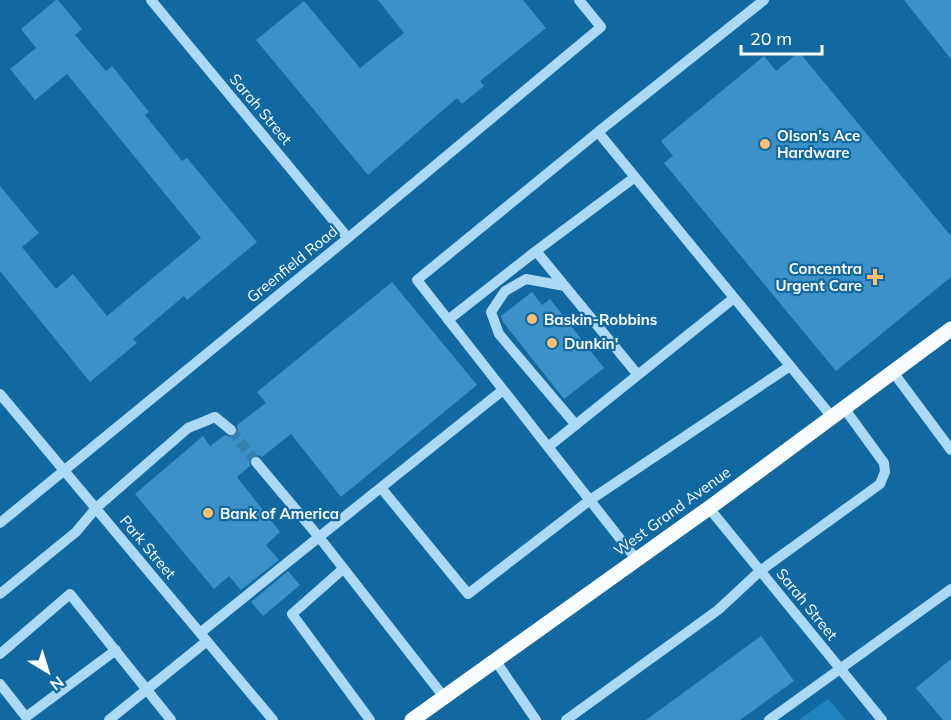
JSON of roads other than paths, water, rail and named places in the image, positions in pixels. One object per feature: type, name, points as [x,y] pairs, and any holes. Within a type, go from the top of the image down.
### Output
[{"type":"main road","name":"West Grand Avenue","points":[[412,720],[709,508],[951,328]]},
{"type":"street","name":"Sarah Street","points":[[151,0],[348,238]]},
{"type":"street","name":"Greenfield Road","points":[[0,523],[601,27],[579,0]]},
{"type":"street","points":[[636,560],[417,280],[764,0]]},
{"type":"street","points":[[566,720],[718,610],[760,571],[880,484],[885,472],[884,463],[790,366],[598,132]]},
{"type":"street","points":[[448,320],[635,177]]},
{"type":"street","points":[[536,251],[638,375]]},
{"type":"street","points":[[565,286],[526,279],[505,291],[491,312],[499,334],[576,425]]},
{"type":"street","points":[[548,447],[734,298]]},
{"type":"street","points":[[382,489],[468,594],[590,500],[790,366]]},
{"type":"street","points":[[893,372],[951,450]]},
{"type":"street","points":[[109,720],[319,537],[382,489],[503,390]]},
{"type":"street","name":"Park Street","points":[[0,394],[270,719]]},
{"type":"street","points":[[0,594],[76,532],[96,508],[188,428],[216,417],[231,430]]},
{"type":"street","points":[[256,462],[319,537],[444,697]]},
{"type":"street","name":"Sarah Street","points":[[709,508],[882,720]]},
{"type":"street","points":[[343,569],[292,614],[370,720]]},
{"type":"street","points":[[769,720],[951,589]]},
{"type":"street","points":[[0,654],[70,594],[171,720]]},
{"type":"street","points":[[0,684],[26,717],[116,650]]},
{"type":"street","points":[[495,660],[537,720]]},
{"type":"tunnel","points":[[231,430],[256,462]]},
{"type":"place","name":"Olson's Ace Hardware","points":[[765,144]]},
{"type":"place","name":"Concentra Urgent Care","points":[[875,277]]},
{"type":"place","name":"Baskin-Robbins","points":[[532,319]]},
{"type":"place","name":"Dunkin'","points":[[552,343]]},
{"type":"place","name":"Bank of America","points":[[208,513]]}]
